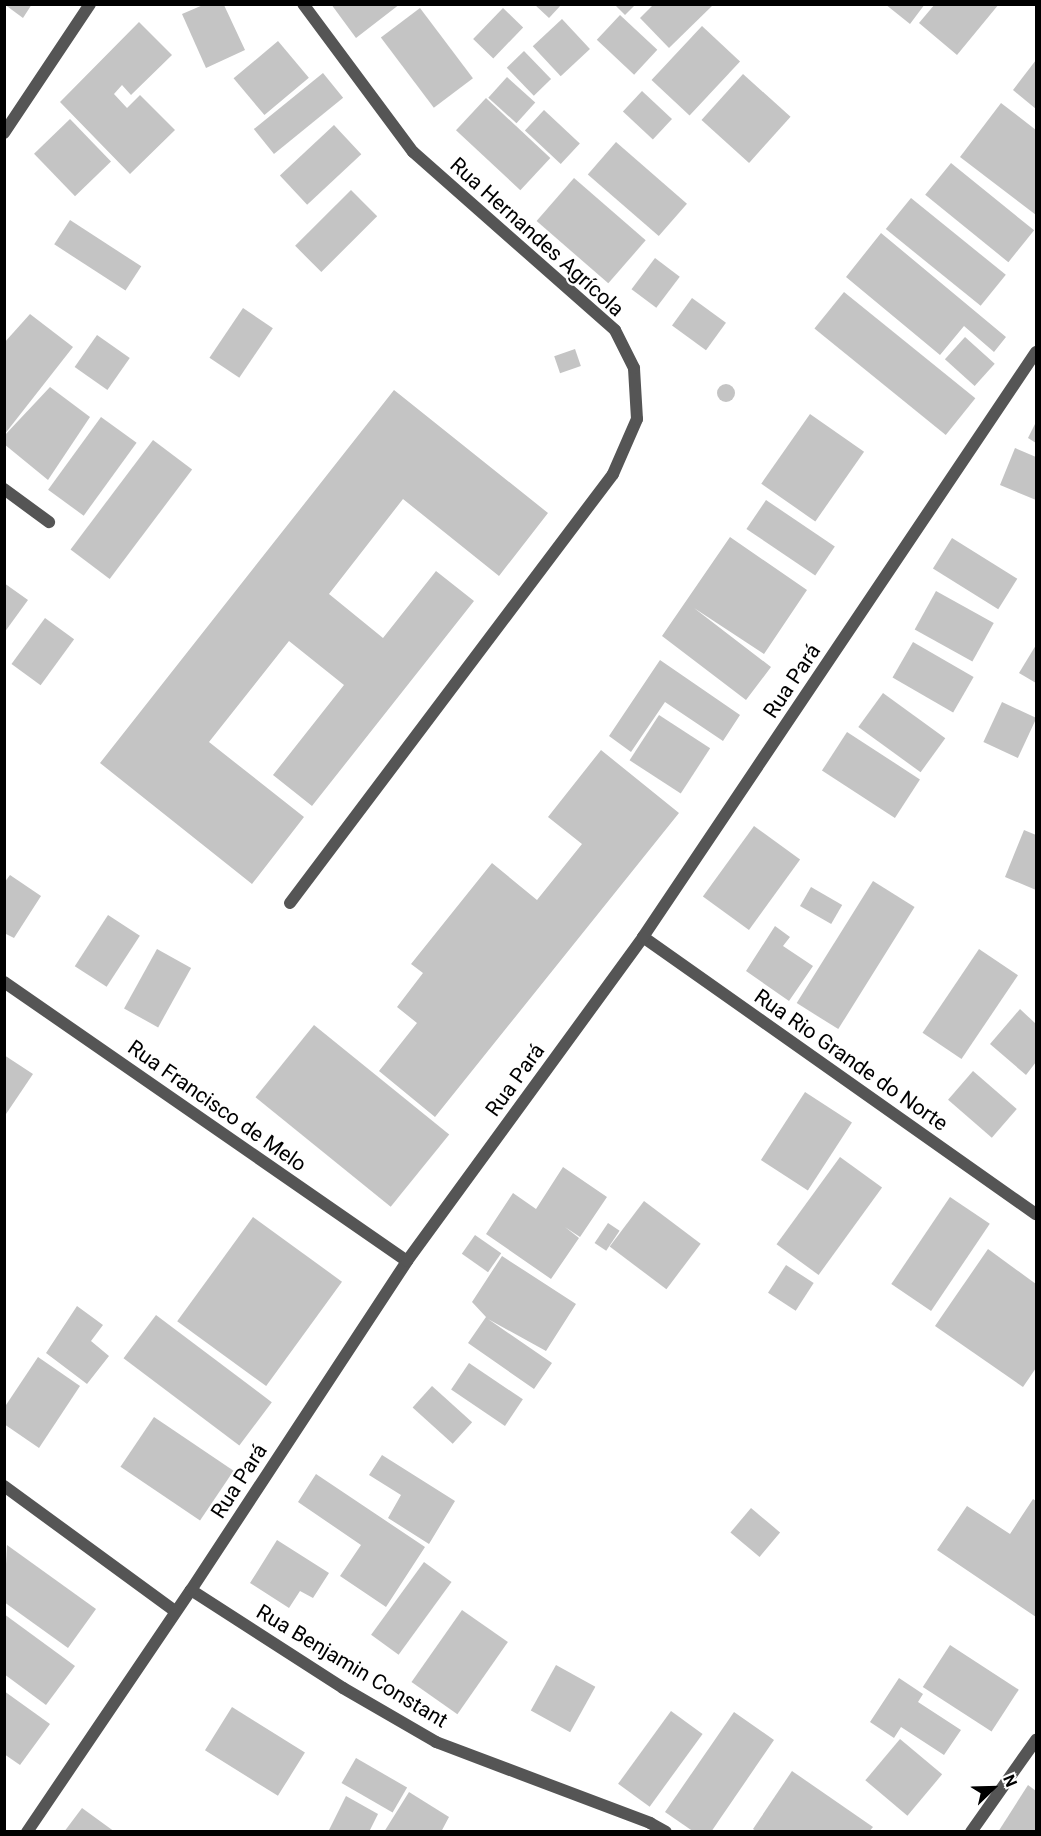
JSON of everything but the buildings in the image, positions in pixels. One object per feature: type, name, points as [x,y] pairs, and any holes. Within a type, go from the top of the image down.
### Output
[{"type":"street","points":[[4,134],[90,4]]},
{"type":"street","name":"Rua Hernandes Agrícola","points":[[290,903],[613,474],[637,419],[634,368],[615,330],[413,152],[303,4]]},
{"type":"street","name":"Rua Pará","points":[[27,1832],[191,1590],[407,1261],[643,937],[1036,352]]},
{"type":"street","points":[[4,489],[49,522]]},
{"type":"street","name":"Rua Rio Grande do Norte","points":[[643,937],[1036,1214]]},
{"type":"street","name":"Rua Francisco de Melo","points":[[4,982],[407,1261]]},
{"type":"street","points":[[4,1486],[175,1611]]},
{"type":"street","name":"Rua Benjamin Constant","points":[[191,1590],[343,1688],[436,1742],[650,1823],[666,1832]]},
{"type":"street","points":[[971,1832],[1036,1740]]}]
